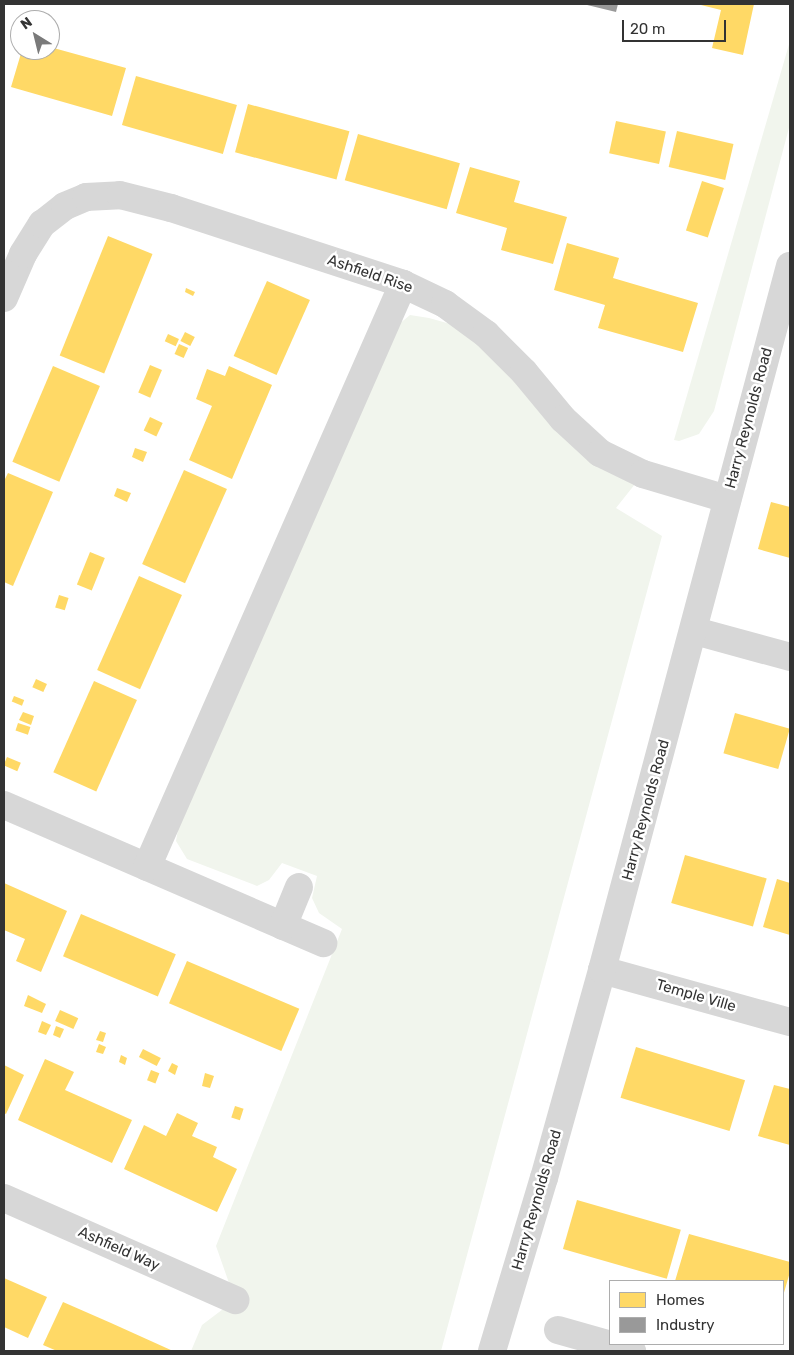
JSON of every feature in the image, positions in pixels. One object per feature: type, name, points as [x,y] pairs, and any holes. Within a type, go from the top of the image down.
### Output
[{"type":"street","name":"Ashfield Rise","points":[[4,298],[23,254],[42,224],[65,206],[86,197],[120,195],[171,208],[403,284],[445,304],[486,334],[524,372],[562,419],[600,453],[643,474],[727,499]]},
{"type":"street","name":"Harry Reynolds Road","points":[[492,1351],[544,1178],[602,970],[695,631],[727,499],[790,266]]},
{"type":"street","points":[[147,867],[403,284]]},
{"type":"street","points":[[695,631],[790,657]]},
{"type":"street","points":[[4,805],[323,943]]},
{"type":"street","points":[[283,926],[299,887]]},
{"type":"street","name":"Temple Ville","points":[[602,970],[790,1022]]},
{"type":"street","name":"Ashfield Way","points":[[4,1198],[235,1300]]},
{"type":"street","points":[[558,1330],[609,1344]]},
{"type":"street","points":[[611,1345],[632,1351]]},
{"type":"shaded area","points":[[790,41],[790,124],[714,411],[699,434],[679,441],[674,440]]},
{"type":"shaded area","points":[[410,315],[429,318],[486,334],[643,474],[616,508],[662,536],[441,1351],[191,1351],[202,1325],[235,1300],[216,1246],[342,929],[319,913],[312,898],[317,876],[282,863],[269,880],[257,886],[187,859],[176,841],[180,818],[398,325]]},
{"type":"building: Homes","points":[[697,4],[754,4],[743,55],[712,48],[721,10]]},
{"type":"building: Homes","points":[[60,50],[126,68],[112,116],[11,87],[19,60],[60,60]]},
{"type":"building: Homes","points":[[136,76],[237,105],[223,154],[122,125]]},
{"type":"building: Homes","points":[[248,104],[349,131],[336,179],[235,152]]},
{"type":"building: Homes","points":[[616,121],[666,132],[659,164],[609,153]]},
{"type":"building: Homes","points":[[677,131],[734,144],[725,180],[669,167]]},
{"type":"building: Homes","points":[[358,134],[460,163],[447,209],[345,180]]},
{"type":"building: Homes","points":[[470,167],[520,181],[514,202],[567,217],[553,264],[501,250],[507,228],[456,213]]},
{"type":"building: Homes","points":[[702,181],[724,188],[708,238],[686,230]]},
{"type":"building: Homes","points":[[108,236],[153,254],[104,374],[60,356]]},
{"type":"building: Homes","points":[[567,243],[619,258],[613,278],[698,303],[683,352],[598,328],[605,305],[554,290]]},
{"type":"building: Homes","points":[[267,281],[310,300],[277,375],[234,356]]},
{"type":"building: Homes","points":[[186,288],[195,292],[193,296],[185,292]]},
{"type":"building: Homes","points":[[185,332],[195,337],[190,346],[180,341]]},
{"type":"building: Homes","points":[[168,334],[179,339],[176,346],[165,341]]},
{"type":"building: Homes","points":[[179,344],[188,348],[184,358],[175,354]]},
{"type":"building: Homes","points":[[150,365],[162,370],[150,398],[138,393]]},
{"type":"building: Homes","points":[[53,366],[100,386],[59,482],[12,462]]},
{"type":"building: Homes","points":[[229,366],[272,385],[232,479],[189,460],[212,406],[196,399],[207,369],[225,376]]},
{"type":"building: Homes","points":[[150,417],[163,423],[156,437],[144,431]]},
{"type":"building: Homes","points":[[135,448],[147,452],[143,462],[132,457]]},
{"type":"building: Homes","points":[[184,470],[227,489],[185,583],[142,564]]},
{"type":"building: Homes","points":[[8,473],[53,492],[13,586],[4,582],[4,481]]},
{"type":"building: Homes","points":[[117,488],[131,493],[127,502],[114,496]]},
{"type":"building: Homes","points":[[771,502],[790,507],[790,558],[758,549]]},
{"type":"building: Homes","points":[[90,552],[105,558],[92,590],[77,584]]},
{"type":"building: Homes","points":[[139,576],[182,595],[140,689],[97,670]]},
{"type":"building: Homes","points":[[59,595],[69,598],[65,610],[55,607]]},
{"type":"building: Homes","points":[[36,679],[47,684],[43,692],[32,687]]},
{"type":"building: Homes","points":[[94,681],[137,700],[96,791],[53,772]]},
{"type":"building: Homes","points":[[14,696],[24,700],[22,706],[12,702]]},
{"type":"building: Homes","points":[[23,712],[34,716],[31,725],[19,720]]},
{"type":"building: Homes","points":[[735,713],[790,729],[778,769],[723,753]]},
{"type":"building: Homes","points":[[18,723],[30,727],[28,735],[16,731]]},
{"type":"building: Homes","points":[[7,757],[21,763],[17,771],[4,766]]},
{"type":"building: Homes","points":[[685,855],[767,878],[753,926],[671,903]]},
{"type":"building: Homes","points":[[777,879],[790,883],[790,935],[763,927]]},
{"type":"building: Homes","points":[[4,883],[67,911],[41,972],[16,961],[25,939],[4,930]]},
{"type":"building: Homes","points":[[81,914],[176,954],[158,997],[63,956]]},
{"type":"building: Homes","points":[[187,961],[299,1009],[281,1051],[169,1003]]},
{"type":"building: Homes","points":[[28,995],[46,1004],[42,1013],[24,1006]]},
{"type":"building: Homes","points":[[60,1010],[78,1018],[73,1029],[55,1021]]},
{"type":"building: Homes","points":[[42,1021],[51,1025],[46,1035],[38,1032]]},
{"type":"building: Homes","points":[[56,1026],[64,1029],[60,1038],[53,1035]]},
{"type":"building: Homes","points":[[100,1031],[106,1033],[103,1042],[96,1040]]},
{"type":"building: Homes","points":[[99,1044],[106,1047],[103,1054],[96,1052]]},
{"type":"building: Homes","points":[[636,1047],[745,1080],[730,1131],[621,1098]]},
{"type":"building: Homes","points":[[143,1049],[161,1058],[157,1066],[139,1057]]},
{"type":"building: Homes","points":[[121,1055],[127,1058],[125,1065],[119,1062]]},
{"type":"building: Homes","points":[[45,1059],[74,1072],[65,1090],[132,1120],[112,1163],[18,1120]]},
{"type":"building: Homes","points":[[172,1063],[178,1066],[175,1075],[168,1071]]},
{"type":"building: Homes","points":[[4,1065],[24,1075],[6,1114],[4,1113]]},
{"type":"building: Homes","points":[[151,1070],[159,1073],[155,1083],[147,1080]]},
{"type":"building: Homes","points":[[205,1073],[214,1076],[210,1088],[202,1086]]},
{"type":"building: Homes","points":[[774,1085],[790,1089],[790,1145],[758,1136]]},
{"type":"building: Homes","points":[[235,1106],[244,1109],[240,1120],[231,1117]]},
{"type":"building: Homes","points":[[177,1113],[198,1123],[192,1136],[217,1147],[213,1157],[237,1169],[217,1212],[124,1169],[144,1125],[166,1136]]},
{"type":"building: Homes","points":[[577,1200],[681,1230],[667,1279],[563,1249]]},
{"type":"building: Homes","points":[[689,1234],[790,1262],[790,1272],[784,1293],[784,1280],[675,1280]]},
{"type":"building: Homes","points":[[4,1278],[47,1297],[28,1338],[4,1327]]},
{"type":"building: Homes","points":[[63,1302],[173,1351],[57,1351],[43,1345]]},
{"type":"building: Industry","points":[[583,4],[618,4],[616,12]]}]
